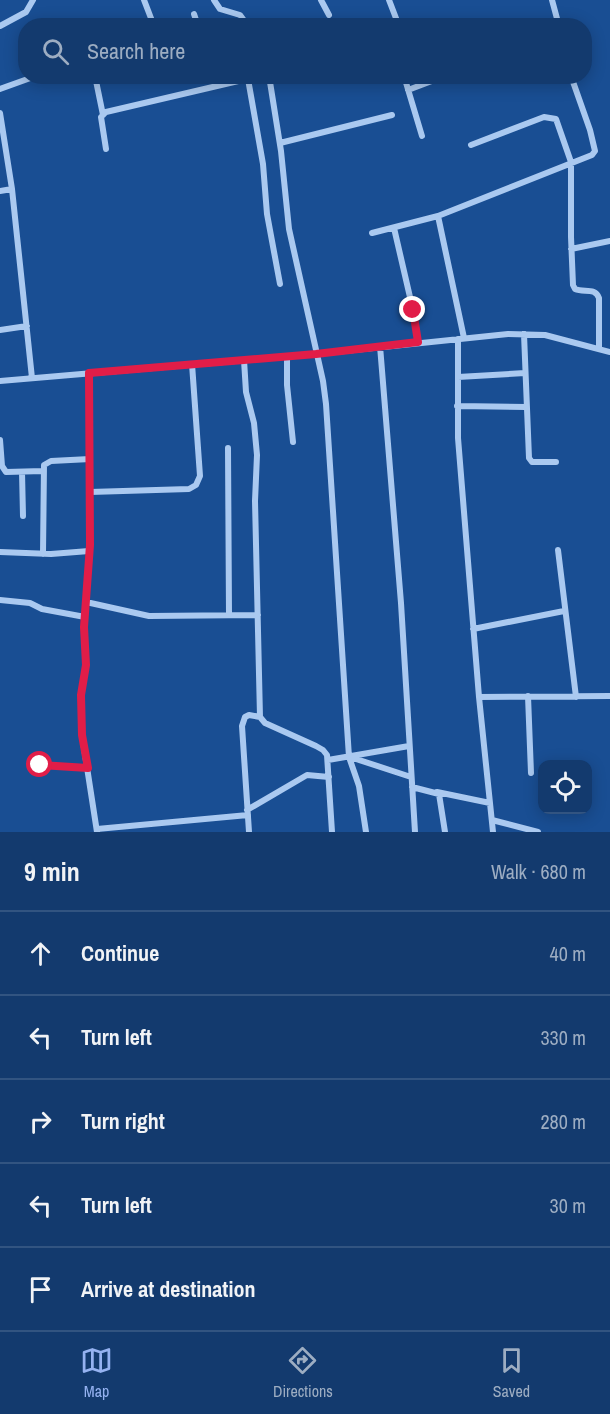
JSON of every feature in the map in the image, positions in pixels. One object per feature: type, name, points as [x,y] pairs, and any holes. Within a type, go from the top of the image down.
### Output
[{"type":"street","points":[[0,26],[26,12],[33,0]]},
{"type":"street","points":[[144,0],[151,18]]},
{"type":"street","points":[[214,0],[220,9],[240,15],[242,18]]},
{"type":"street","points":[[321,0],[329,15]]},
{"type":"street","points":[[389,0],[396,18]]},
{"type":"street","points":[[552,0],[557,18]]},
{"type":"street","points":[[194,14],[195,18]]},
{"type":"street","points":[[0,89],[18,82]]},
{"type":"street","points":[[97,84],[103,115],[106,148]]},
{"type":"street","points":[[103,115],[228,84]]},
{"type":"street","points":[[249,84],[263,164],[267,214],[280,284]]},
{"type":"street","points":[[271,84],[289,229],[326,404],[349,757],[359,786],[366,832]]},
{"type":"street","points":[[406,84],[422,136]]},
{"type":"street","points":[[408,90],[424,84]]},
{"type":"street","points":[[372,233],[438,216],[592,155],[595,152],[590,130],[574,84]]},
{"type":"street","points":[[0,113],[12,189],[32,378]]},
{"type":"street","points":[[280,143],[392,115]]},
{"type":"street","points":[[471,145],[520,125],[550,116],[556,119],[570,162],[574,289],[594,291],[599,298],[599,348]]},
{"type":"street","points":[[0,192],[12,189]]},
{"type":"street","points":[[438,216],[461,338],[457,406],[458,438],[479,697],[493,832]]},
{"type":"street","points":[[394,228],[418,342]]},
{"type":"street","points":[[571,249],[610,241]]},
{"type":"street","points":[[0,330],[27,326]]},
{"type":"street","points":[[524,334],[529,458],[532,462],[556,462]]},
{"type":"street","points":[[0,381],[524,334],[567,339],[610,352]]},
{"type":"street","points":[[380,346],[401,603],[415,832]]},
{"type":"street","points":[[287,356],[287,385],[293,442]]},
{"type":"street","points":[[244,360],[246,392],[255,423],[256,443],[255,501],[260,717],[265,723],[323,750],[328,760],[330,831]]},
{"type":"street","points":[[90,492],[189,489],[196,485],[201,476],[192,364]]},
{"type":"street","points":[[89,373],[89,551],[85,617],[86,665],[81,706],[97,831],[247,813],[307,775],[329,777]]},
{"type":"street","points":[[458,377],[525,373]]},
{"type":"street","points":[[457,406],[526,407]]},
{"type":"street","points":[[0,440],[2,470],[6,472],[43,471]]},
{"type":"street","points":[[228,448],[230,615]]},
{"type":"street","points":[[43,554],[44,465],[51,461],[90,459]]},
{"type":"street","points":[[22,472],[23,516]]},
{"type":"street","points":[[558,550],[576,697]]},
{"type":"street","points":[[0,552],[43,554],[89,551]]},
{"type":"street","points":[[0,600],[30,603],[42,609],[85,617]]},
{"type":"street","points":[[86,602],[148,616],[258,615]]},
{"type":"street","points":[[473,629],[564,611]]},
{"type":"street","points":[[528,696],[531,773]]},
{"type":"street","points":[[479,697],[610,696]]},
{"type":"street","points":[[249,832],[243,721],[249,715],[260,717]]},
{"type":"street","points":[[328,760],[409,746]]},
{"type":"street","points":[[349,757],[411,777]]},
{"type":"street","points":[[40,765],[88,768]]},
{"type":"street","points":[[412,787],[490,802]]},
{"type":"street","points":[[437,792],[441,796],[445,832]]},
{"type":"street","points":[[492,820],[538,832]]},
{"type":"route","points":[[40,765],[88,768],[82,735],[81,695],[86,665],[84,627],[90,545],[89,373],[316,354],[418,342],[413,310]]}]
